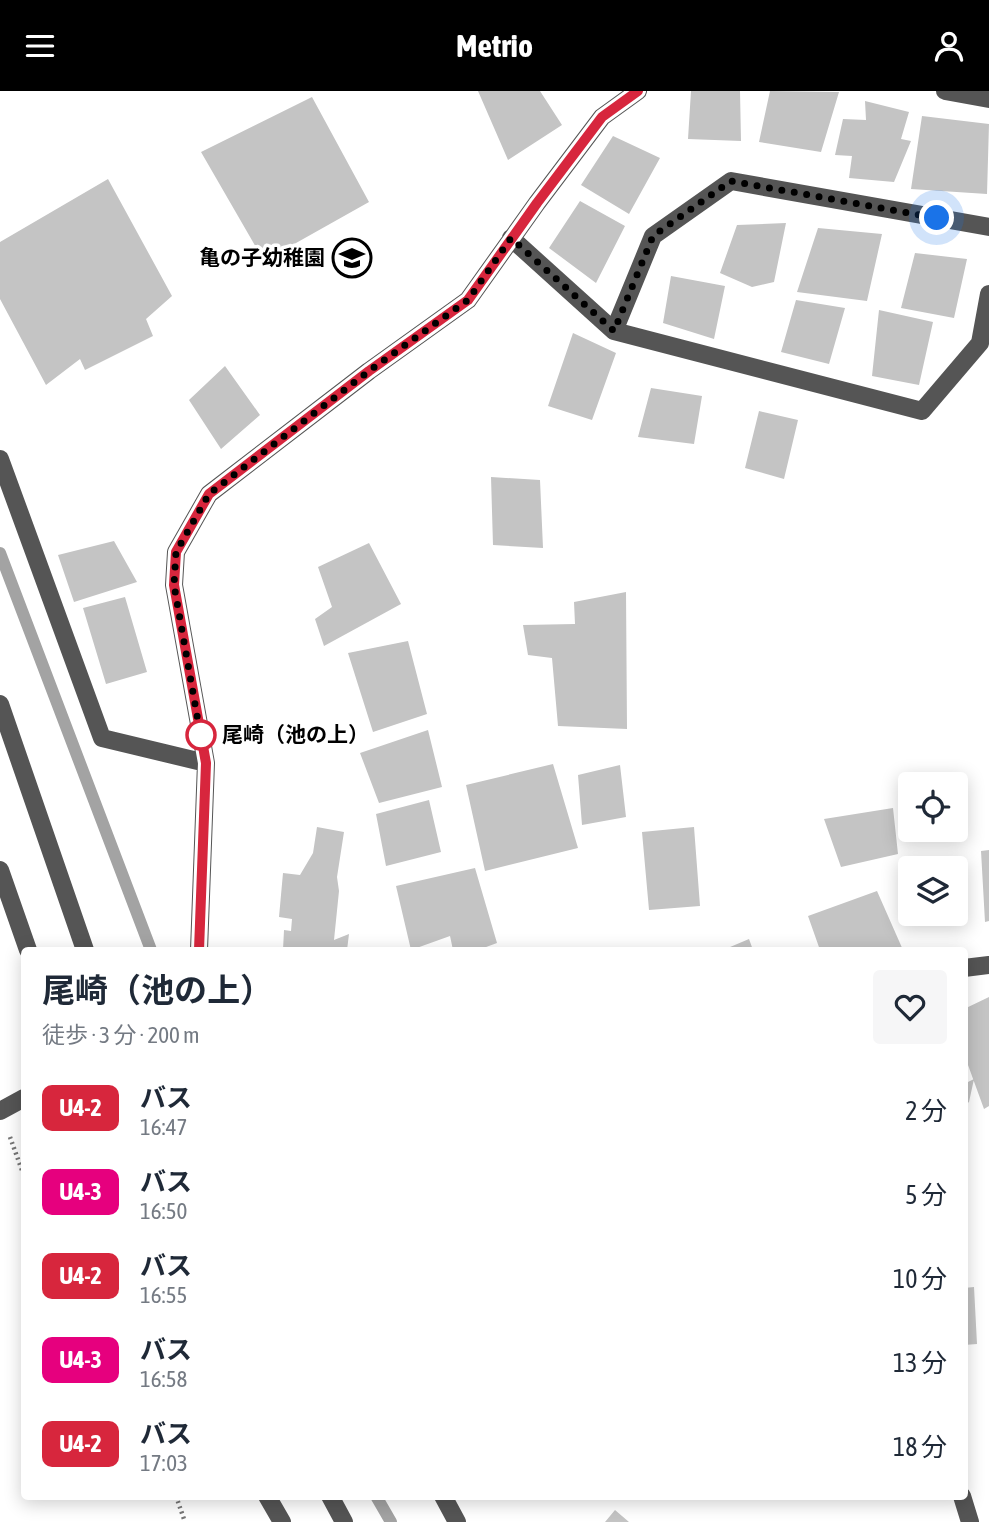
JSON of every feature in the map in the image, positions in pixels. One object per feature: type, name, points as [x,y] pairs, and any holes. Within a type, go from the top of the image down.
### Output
[{"type":"street","points":[[199,947],[206,763],[174,585],[176,552],[209,494],[369,371],[468,300],[602,117],[638,91]]},
{"type":"street","points":[[945,91],[989,99]]},
{"type":"street","points":[[614,331],[653,236],[731,181],[989,227]]},
{"type":"street","points":[[511,238],[614,331],[922,411],[980,342],[989,294]]},
{"type":"street","points":[[0,459],[102,738],[206,763]]},
{"type":"street","points":[[0,704],[84,947]]},
{"type":"street","points":[[0,870],[27,947]]},
{"type":"street","points":[[968,968],[989,965]]},
{"type":"street","points":[[0,1111],[21,1100]]},
{"type":"street","points":[[269,1500],[282,1522]]},
{"type":"street","points":[[332,1500],[344,1522]]},
{"type":"street","points":[[444,1500],[449,1519]]},
{"type":"street","points":[[963,1500],[971,1522]]},
{"type":"path","points":[[0,1111],[21,1168]]},
{"type":"path","points":[[177,1500],[185,1522]]},
{"type":"building","points":[[478,91],[540,91],[562,125],[508,160]]},
{"type":"building","points":[[691,91],[740,91],[741,141],[688,139]]},
{"type":"building","points":[[770,91],[839,92],[821,152],[759,142]]},
{"type":"building","points":[[312,97],[369,202],[264,261],[201,152]]},
{"type":"building","points":[[865,101],[909,112],[901,139],[911,141],[894,182],[849,178],[852,156],[835,155],[843,119],[866,120]]},
{"type":"building","points":[[922,116],[989,124],[987,194],[911,189]]},
{"type":"building","points":[[613,136],[660,158],[629,214],[581,185]]},
{"type":"building","points":[[108,179],[172,296],[146,319],[153,336],[85,370],[80,359],[46,385],[0,299],[0,242]]},
{"type":"building","points":[[580,201],[625,226],[596,283],[549,248]]},
{"type":"building","points":[[786,223],[774,282],[752,287],[720,273],[737,225]]},
{"type":"building","points":[[818,228],[882,234],[867,301],[797,292]]},
{"type":"building","points":[[915,253],[967,259],[954,318],[901,308]]},
{"type":"building","points":[[671,276],[725,286],[714,339],[663,323]]},
{"type":"building","points":[[796,300],[845,308],[829,364],[781,352]]},
{"type":"building","points":[[879,310],[933,322],[919,385],[872,376]]},
{"type":"building","points":[[573,333],[616,353],[592,420],[548,406]]},
{"type":"building","points":[[225,366],[260,415],[221,449],[189,400]]},
{"type":"building","points":[[651,388],[702,396],[694,444],[638,437]]},
{"type":"building","points":[[759,411],[798,420],[784,479],[745,468]]},
{"type":"building","points":[[491,477],[540,480],[543,548],[493,545]]},
{"type":"building","points":[[114,541],[137,582],[74,602],[58,555]]},
{"type":"building","points":[[369,543],[401,604],[324,646],[315,619],[332,607],[318,567]]},
{"type":"building","points":[[626,592],[627,729],[558,726],[552,658],[528,655],[523,625],[575,624],[574,602]]},
{"type":"building","points":[[125,597],[147,672],[106,684],[83,608]]},
{"type":"building","points":[[408,641],[427,714],[373,732],[348,653]]},
{"type":"building","points":[[428,730],[442,787],[379,803],[360,753]]},
{"type":"building","points":[[553,764],[578,848],[485,871],[466,785]]},
{"type":"building","points":[[620,765],[626,817],[582,825],[578,775]]},
{"type":"building","points":[[429,800],[441,852],[386,866],[376,814]]},
{"type":"building","points":[[893,808],[898,854],[841,867],[824,819]]},
{"type":"building","points":[[317,827],[344,832],[337,877],[339,891],[334,940],[349,934],[347,947],[283,947],[284,930],[291,931],[292,919],[279,917],[283,873],[300,875],[313,853]]},
{"type":"building","points":[[694,827],[700,906],[649,910],[642,832]]},
{"type":"building","points":[[989,850],[989,921],[985,922],[981,851]]},
{"type":"building","points":[[475,868],[497,943],[486,947],[452,947],[450,936],[419,947],[410,947],[396,886]]},
{"type":"building","points":[[877,891],[902,947],[819,947],[808,916]]},
{"type":"building","points":[[749,939],[752,947],[730,947]]},
{"type":"building","points":[[989,997],[989,1106],[984,1109],[968,1065],[968,1007]]},
{"type":"building","points":[[974,1079],[968,1103],[968,1082]]},
{"type":"building","points":[[974,1287],[977,1344],[968,1345],[968,1288]]},
{"type":"building","points":[[615,1510],[629,1522],[605,1522]]},
{"type":"waterway","points":[[0,553],[150,947]]},
{"type":"waterway","points":[[378,1500],[391,1522]]},
{"type":"bus line","name":"U4-2","points":[[199,947],[206,763],[174,585],[176,552],[209,494],[369,371],[468,300],[602,117],[638,91]]},
{"type":"place","name":"亀の子幼稚園","points":[[352,258]]},
{"type":"place","name":"尾崎（池の上）","points":[[201,735]]},
{"type":"route","points":[[201,735],[201,738],[174,585],[176,552],[209,494],[369,371],[468,300],[511,238],[614,331],[653,236],[731,181],[937,218]]}]
